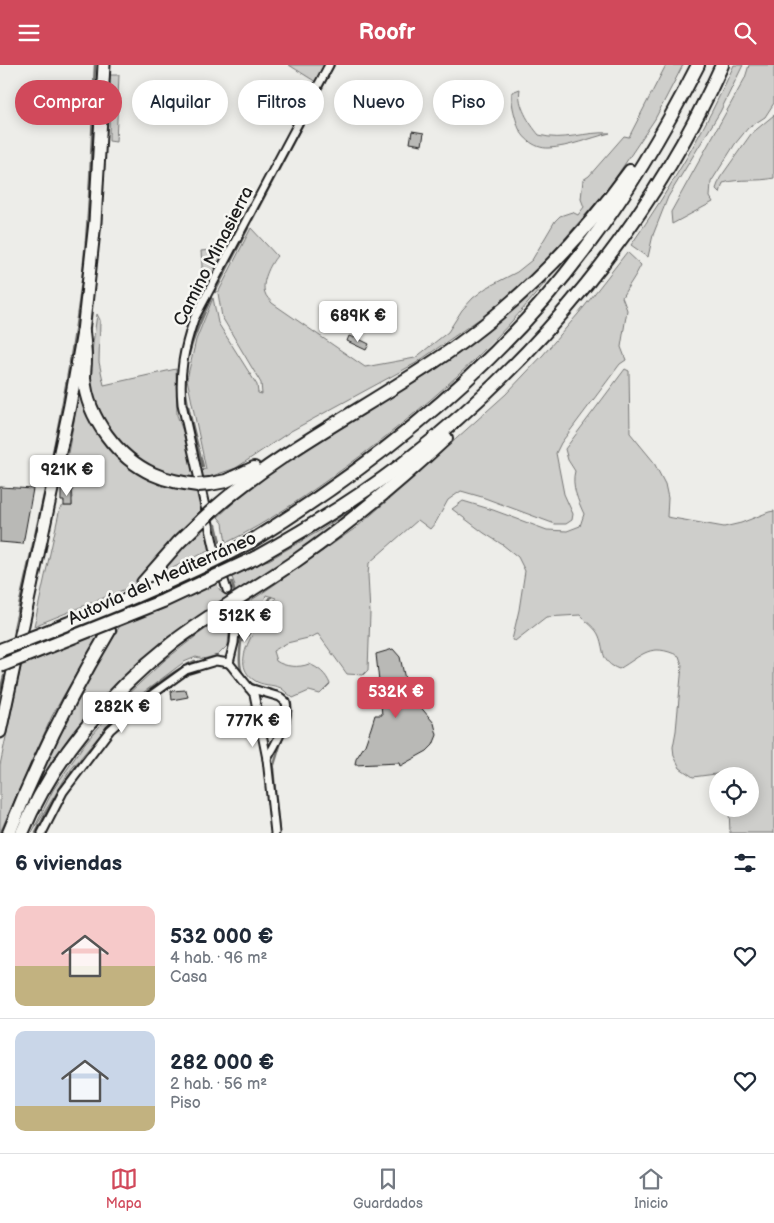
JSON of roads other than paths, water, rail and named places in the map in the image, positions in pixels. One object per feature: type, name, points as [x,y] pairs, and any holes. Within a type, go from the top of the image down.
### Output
[{"type":"highway","points":[[0,732],[70,405],[83,332],[95,223],[104,65]]},
{"type":"highway","name":"Autovía del Mediterráneo","points":[[0,650],[165,585],[250,542],[296,514],[394,442],[455,391],[513,333],[584,251],[624,195],[676,109],[698,65]]},
{"type":"highway","name":"Autovía del Mediterráneo","points":[[0,665],[163,601],[218,577],[255,558],[325,517],[401,465],[473,405],[502,377],[571,302],[615,247],[655,187],[679,147],[722,65]]},
{"type":"highway","points":[[143,583],[179,542],[203,519],[258,473],[454,348],[535,282],[592,221],[654,134],[676,109]]},
{"type":"highway","points":[[83,332],[84,379],[89,401],[96,419],[107,437],[135,464],[154,475],[175,481],[204,485],[226,481],[242,475],[282,450],[301,444]]},
{"type":"highway","points":[[22,833],[47,784],[74,743],[103,707],[135,674],[171,644],[296,561],[349,523],[410,472],[481,406],[502,377]]},
{"type":"highway","points":[[9,833],[44,750],[68,701],[109,631]]},
{"type":"street","name":"Camino Minasierra","points":[[227,590],[182,405],[180,385],[184,351],[194,319],[329,65]]},
{"type":"street","points":[[229,663],[234,643],[236,618]]},
{"type":"street","points":[[42,833],[63,792],[117,724],[164,685],[186,670],[216,661],[229,663],[254,694],[267,759],[275,833]]},
{"type":"street","points":[[249,688],[280,697],[286,702],[288,710],[275,745],[267,759]]},
{"type":"waterway","points":[[14,629],[57,435],[77,318],[85,255],[95,65]]},
{"type":"waterway","points":[[252,220],[334,65]]},
{"type":"waterway","points":[[215,292],[248,228]]},
{"type":"waterway","points":[[203,467],[187,403],[185,373],[193,339],[211,298]]},
{"type":"waterway","points":[[216,525],[220,542]]},
{"type":"waterway","points":[[232,582],[235,594]]},
{"type":"waterway","points":[[239,643],[246,638],[271,597]]},
{"type":"waterway","points":[[241,617],[240,662],[243,675],[258,687],[285,695],[290,701],[291,711],[287,726]]},
{"type":"waterway","points":[[115,722],[152,688],[173,673],[195,661]]},
{"type":"waterway","points":[[0,691],[4,676]]},
{"type":"waterway","points":[[36,833],[66,780],[104,733]]},
{"type":"waterway","points":[[279,833],[273,768],[283,736]]},
{"type":"tunnel","points":[[227,590],[236,618]]}]
